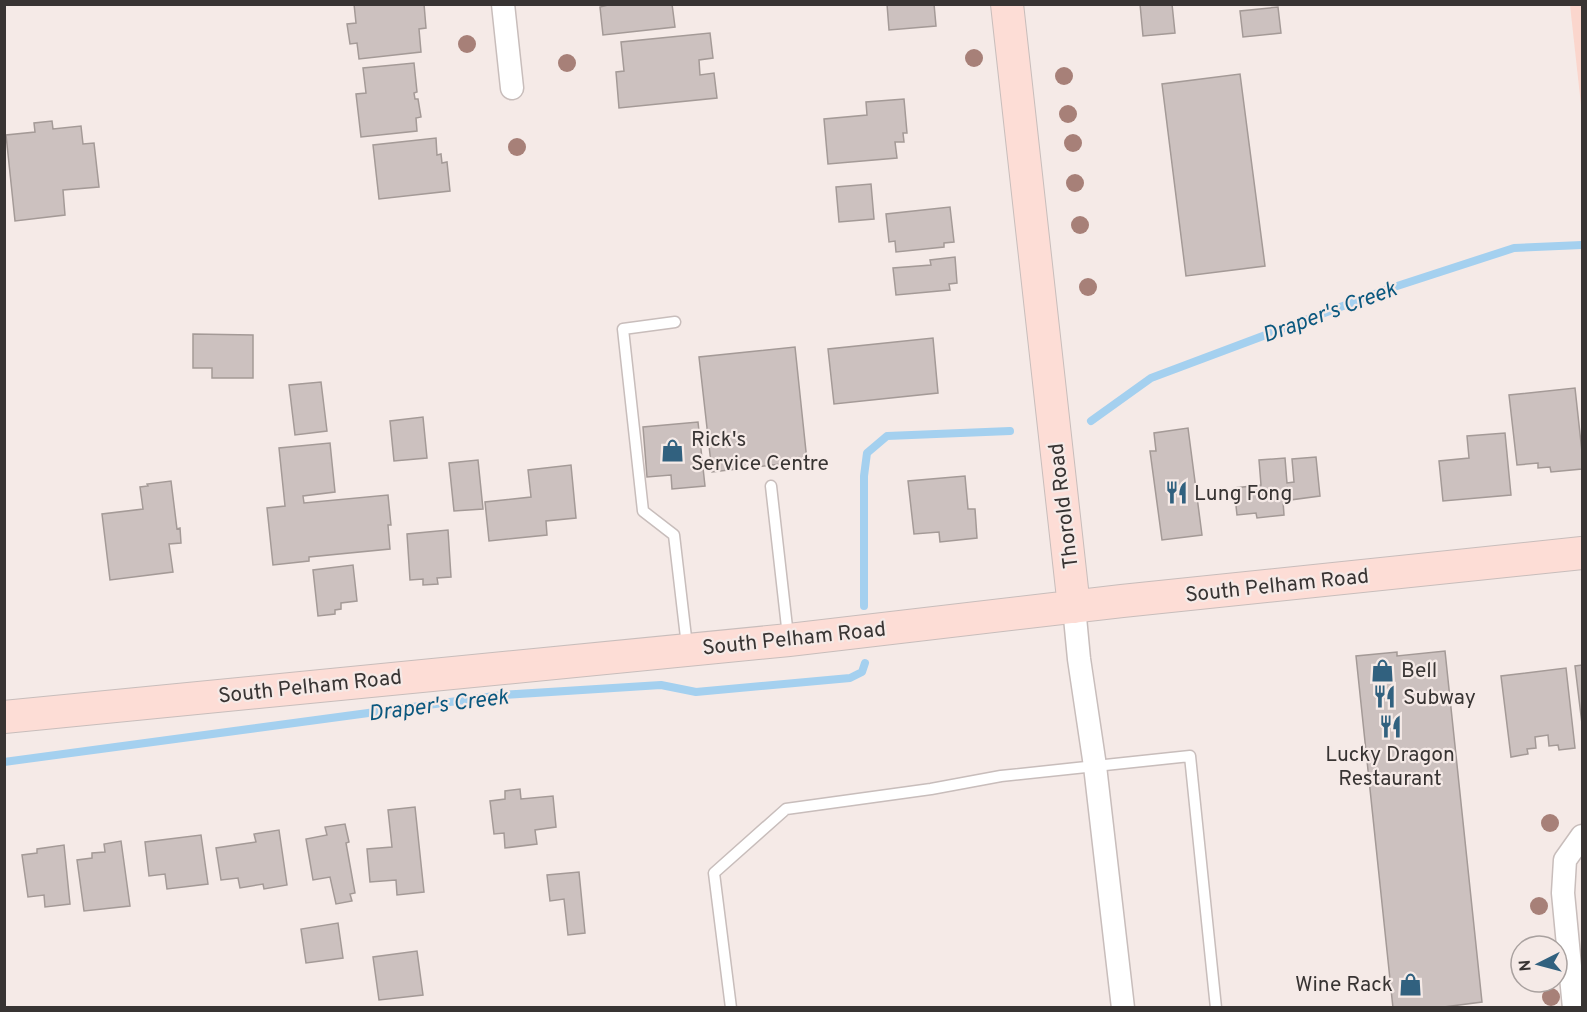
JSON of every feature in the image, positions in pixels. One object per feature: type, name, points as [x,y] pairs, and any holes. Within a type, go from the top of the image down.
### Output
[{"type":"main road","name":"Thorold Road","points":[[1007,4],[1074,607]]},
{"type":"main road","name":"South Pelham Road","points":[[4,717],[789,640],[1582,553]]},
{"type":"street","points":[[502,4],[512,88]]},
{"type":"street","name":"Thorold Road","points":[[1074,607],[1123,1008]]},
{"type":"street","points":[[1574,1008],[1563,894],[1565,860],[1582,836]]},
{"type":"lane","points":[[675,322],[623,329],[643,511],[674,535],[687,649]]},
{"type":"lane","points":[[771,486],[789,640]]},
{"type":"lane","points":[[731,1008],[714,873],[786,809],[931,789],[1001,776],[1190,756],[1216,1008]]},
{"type":"shaded area","points":[[1570,5],[1582,5],[1582,114]]},
{"type":"building","points":[[354,4],[424,4],[426,28],[419,29],[421,52],[359,59],[357,43],[350,44],[347,24],[356,23]]},
{"type":"building","points":[[612,4],[672,4],[675,27],[603,35],[600,7]]},
{"type":"building","points":[[887,4],[934,4],[936,26],[889,30]]},
{"type":"building","points":[[1140,4],[1172,4],[1175,33],[1143,36]]},
{"type":"building","points":[[1278,7],[1281,33],[1243,37],[1240,11]]},
{"type":"building","points":[[710,33],[713,58],[699,60],[700,75],[714,73],[717,98],[619,108],[616,72],[624,71],[621,42]]},
{"type":"building","points":[[414,63],[417,92],[414,93],[415,99],[418,99],[421,117],[416,118],[417,131],[361,137],[356,94],[366,93],[363,68]]},
{"type":"building","points":[[1240,74],[1265,266],[1186,276],[1162,84]]},
{"type":"building","points":[[904,99],[907,133],[903,133],[904,142],[895,142],[897,158],[828,164],[824,119],[867,115],[866,102]]},
{"type":"building","points":[[52,121],[53,129],[81,126],[83,144],[94,143],[99,187],[63,190],[65,215],[15,221],[6,135],[35,132],[34,123]]},
{"type":"building","points":[[436,138],[437,155],[441,154],[442,163],[447,162],[450,191],[379,199],[373,145]]},
{"type":"building","points":[[871,184],[874,219],[839,222],[836,187]]},
{"type":"building","points":[[950,207],[954,242],[944,243],[944,247],[896,252],[895,241],[889,242],[886,214]]},
{"type":"building","points":[[955,257],[957,283],[949,284],[950,290],[896,295],[893,268],[931,265],[930,260]]},
{"type":"building","points":[[193,334],[253,335],[253,378],[212,378],[212,368],[193,368]]},
{"type":"building","points":[[933,338],[938,393],[834,404],[828,349]]},
{"type":"building","points":[[795,347],[807,461],[712,472],[699,357]]},
{"type":"building","points":[[321,382],[327,431],[295,435],[289,385]]},
{"type":"building","points":[[1575,388],[1582,469],[1551,472],[1550,467],[1538,468],[1538,463],[1517,465],[1509,395]]},
{"type":"building","points":[[423,417],[427,458],[394,461],[390,421]]},
{"type":"building","name":"Rick's Service Centre","points":[[698,422],[705,486],[672,489],[671,475],[647,477],[643,427]]},
{"type":"building","name":"Lung Fong","points":[[1188,428],[1202,535],[1162,540],[1150,451],[1156,451],[1154,433]]},
{"type":"building","points":[[1505,433],[1511,495],[1443,501],[1439,461],[1469,458],[1467,436]]},
{"type":"building","points":[[330,443],[335,492],[303,496],[304,503],[388,495],[391,525],[388,525],[390,549],[309,557],[309,561],[273,565],[267,508],[285,506],[279,448]]},
{"type":"building","points":[[1316,457],[1320,496],[1283,501],[1284,515],[1257,518],[1256,513],[1237,515],[1234,488],[1261,485],[1259,460],[1285,458],[1287,483],[1294,482],[1292,459]]},
{"type":"building","points":[[478,460],[483,509],[454,511],[449,463]]},
{"type":"building","points":[[571,465],[576,518],[546,521],[547,535],[489,541],[485,502],[531,497],[528,470]]},
{"type":"building","points":[[965,476],[968,509],[975,509],[977,538],[940,542],[939,532],[914,534],[908,481]]},
{"type":"building","points":[[171,481],[181,543],[169,544],[173,572],[110,580],[102,514],[143,509],[140,487]]},
{"type":"building","points":[[448,530],[451,577],[437,578],[438,584],[423,585],[423,579],[410,580],[407,534]]},
{"type":"building","points":[[353,565],[357,601],[341,603],[341,609],[335,610],[335,614],[318,616],[313,570]]},
{"type":"building","points":[[1445,651],[1482,1002],[1436,1008],[1393,1008],[1356,656],[1397,652],[1397,656]]},
{"type":"building","points":[[1582,665],[1582,724],[1575,666]]},
{"type":"building","points":[[1566,668],[1575,748],[1559,750],[1558,745],[1549,746],[1548,735],[1535,737],[1536,748],[1527,749],[1528,754],[1511,757],[1501,676]]},
{"type":"building","points":[[520,789],[521,799],[553,796],[556,827],[535,830],[537,844],[505,848],[504,833],[494,834],[490,801],[505,799],[505,791]]},
{"type":"building","points":[[415,807],[424,892],[397,895],[396,880],[370,882],[367,849],[392,847],[388,810]]},
{"type":"building","points":[[345,824],[355,893],[350,894],[352,901],[336,904],[330,877],[313,880],[306,839],[327,835],[325,827]]},
{"type":"building","points":[[279,830],[287,885],[264,889],[263,884],[240,888],[238,878],[221,880],[216,848],[256,842],[254,834]]},
{"type":"building","points":[[201,835],[208,884],[167,889],[165,874],[149,876],[145,842]]},
{"type":"building","points":[[121,841],[130,906],[84,911],[77,860],[92,858],[92,853],[105,852],[104,844]]},
{"type":"building","points":[[64,845],[70,904],[45,907],[44,895],[28,897],[22,855],[37,853],[37,849]]},
{"type":"building","points":[[579,872],[585,933],[568,935],[564,899],[550,901],[547,875]]},
{"type":"building","points":[[338,923],[343,958],[306,963],[301,929]]},
{"type":"building","points":[[417,951],[423,995],[379,1000],[373,957]]},
{"type":"waterway","name":"Draper's Creek","points":[[1091,421],[1151,378],[1391,288],[1514,248],[1582,245]]},
{"type":"waterway","name":"Draper's Creek","points":[[864,606],[864,476],[867,453],[887,436],[1010,431]]},
{"type":"waterway","name":"Draper's Creek","points":[[4,762],[502,695],[661,685],[696,692],[850,678],[862,672],[865,663]]},
{"type":"place","name":"Rick's Service Centre","points":[[673,451]]},
{"type":"place","name":"Lung Fong","points":[[1176,493]]},
{"type":"place","name":"Bell","points":[[1383,670]]},
{"type":"place","name":"Subway","points":[[1385,697]]},
{"type":"place","name":"Lucky Dragon Restaurant","points":[[1390,726]]},
{"type":"place","name":"Wine Rack","points":[[1411,984]]}]
